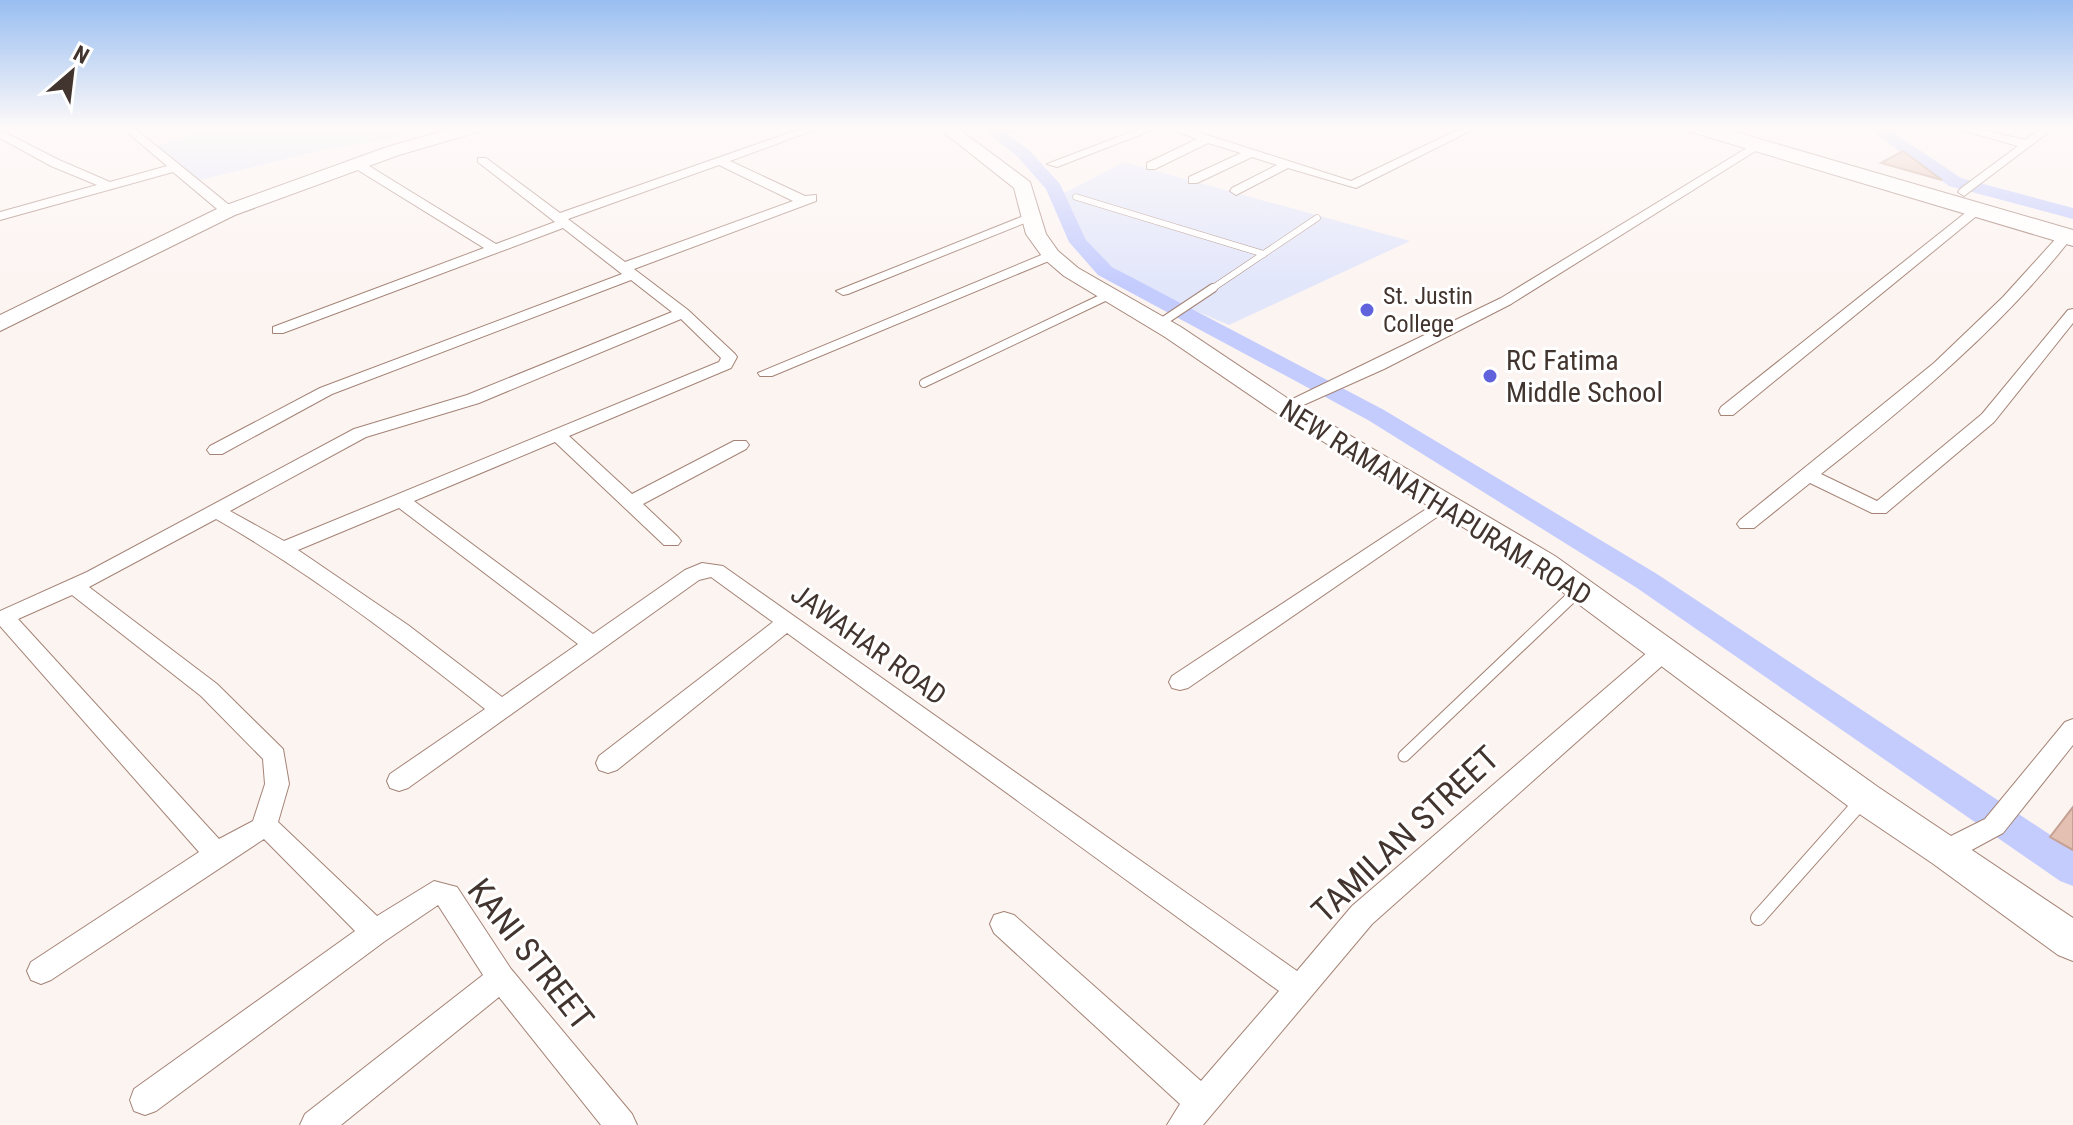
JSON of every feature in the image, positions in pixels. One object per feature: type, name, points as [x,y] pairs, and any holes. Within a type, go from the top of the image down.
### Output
[{"type":"highway","points":[[1909,180],[1972,194]]},
{"type":"highway","points":[[1922,180],[1972,194],[2071,233]]},
{"type":"main road","points":[[0,324],[228,211],[314,180]]},
{"type":"main road","name":"NEW RAMANATHAPURAM ROAD","points":[[1014,180],[1023,186],[1036,234],[1051,255],[1071,272],[1109,295],[1165,320],[1295,401],[1443,504],[1544,563],[1865,798],[1946,851],[2073,942]]},
{"type":"street","points":[[94,180],[109,186]]},
{"type":"street","points":[[0,216],[132,180]]},
{"type":"street","points":[[188,180],[228,211]]},
{"type":"street","points":[[382,180],[495,249]]},
{"type":"street","points":[[283,549],[725,365],[729,357],[683,313],[508,180]]},
{"type":"street","points":[[278,330],[670,180]]},
{"type":"street","points":[[216,450],[337,386],[808,199],[763,180]]},
{"type":"street","points":[[1236,191],[1258,180]]},
{"type":"street","points":[[1335,180],[1352,185],[1363,180]]},
{"type":"street","points":[[1295,401],[1378,366],[1506,301],[1703,180]]},
{"type":"street","points":[[1727,411],[1988,180]]},
{"type":"street","points":[[843,291],[1031,218]]},
{"type":"street","points":[[1747,524],[1943,364],[2000,310],[2071,233]]},
{"type":"street","points":[[766,373],[1051,255]]},
{"type":"street","points":[[217,854],[2,618],[74,586],[360,433],[473,399],[683,313]]},
{"type":"street","points":[[1808,475],[1879,509],[1988,418],[2073,313]]},
{"type":"street","points":[[559,436],[671,541]]},
{"type":"street","points":[[630,503],[740,445]]},
{"type":"street","points":[[402,501],[593,645]]},
{"type":"street","points":[[1180,682],[1443,504]]},
{"type":"street","points":[[216,511],[283,549],[400,630],[501,709]]},
{"type":"street","name":"JAWAHAR ROAD","points":[[399,781],[702,570],[716,571],[1299,989]]},
{"type":"street","points":[[41,971],[217,854],[263,828],[277,784],[275,756],[209,690],[74,586]]},
{"type":"street","points":[[608,763],[787,622]]},
{"type":"street","name":"TAMILAN STREET","points":[[1192,1114],[1362,915],[1664,651]]},
{"type":"street","points":[[1946,851],[2001,818],[2073,728]]},
{"type":"street","points":[[263,828],[273,831],[375,932]]},
{"type":"street","name":"KANI STREET","points":[[145,1100],[375,932],[434,893],[448,895],[501,978],[621,1125]]},
{"type":"street","points":[[1004,924],[1192,1114]]},
{"type":"street","points":[[316,1125],[501,978]]},
{"type":"lane","points":[[1076,197],[1264,254]]},
{"type":"lane","points":[[1165,320],[1317,218]]},
{"type":"lane","points":[[924,383],[1109,295]]},
{"type":"lane","points":[[1404,756],[1579,590]]},
{"type":"lane","points":[[1758,918],[1865,798]]},
{"type":"shaded area","points":[[1090,180],[1187,180],[1410,241],[1229,325],[1163,297],[1111,266],[1090,248],[1064,193]]},
{"type":"building","points":[[2073,807],[2073,850],[2050,837]]},
{"type":"waterway","points":[[1046,180],[1054,188],[1078,242],[1105,271],[1376,415],[1647,581],[2073,870]]},
{"type":"waterway","points":[[1951,180],[2073,214]]},
{"type":"place","name":"St. Justin College","points":[[1367,310]]},
{"type":"place","name":"RC Fatima Middle School","points":[[1490,376]]}]
